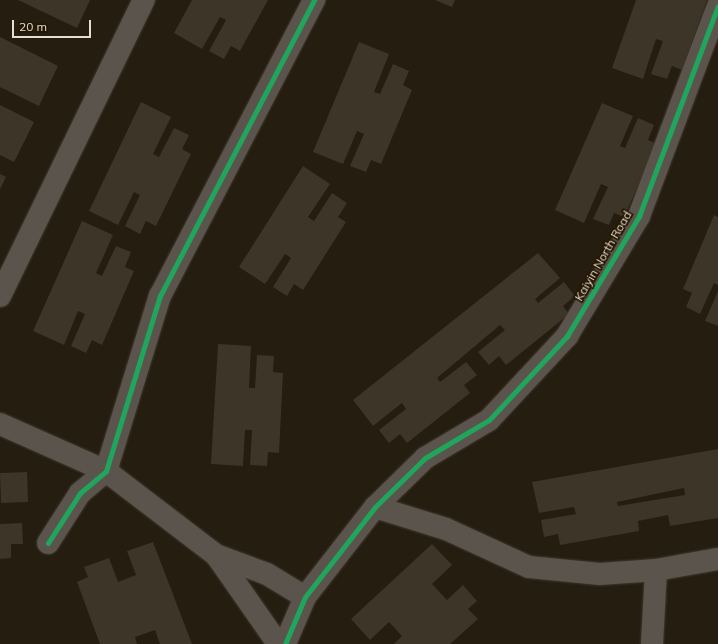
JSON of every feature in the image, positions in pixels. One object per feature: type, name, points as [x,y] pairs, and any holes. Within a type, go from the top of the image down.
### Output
[{"type":"street","points":[[0,296],[144,0]]},
{"type":"street","points":[[48,543],[80,493],[106,471],[160,296],[314,0]]},
{"type":"street","name":"Kaiyin North Road","points":[[285,644],[305,597],[375,507],[425,458],[489,420],[567,336],[639,216],[718,6]]},
{"type":"street","points":[[0,424],[106,471],[216,555],[267,574],[305,597]]},
{"type":"street","points":[[375,507],[446,529],[529,567],[600,574],[656,570],[718,559]]},
{"type":"street","points":[[216,555],[278,644]]},
{"type":"street","points":[[652,644],[656,570]]},
{"type":"building","points":[[18,0],[90,0],[77,28]]},
{"type":"building","points":[[192,0],[268,0],[240,51],[231,46],[224,59],[209,51],[226,20],[220,17],[202,49],[174,33]]},
{"type":"building","points":[[435,0],[455,0],[452,7]]},
{"type":"building","points":[[636,0],[707,0],[682,70],[672,66],[667,79],[651,74],[663,41],[656,39],[643,79],[612,68]]},
{"type":"building","points":[[0,37],[58,66],[39,106],[0,87]]},
{"type":"building","points":[[359,42],[389,54],[374,92],[380,94],[393,64],[409,71],[403,85],[412,90],[381,164],[371,160],[366,172],[350,166],[364,134],[357,131],[343,164],[313,152]]},
{"type":"building","points":[[141,102],[171,117],[153,154],[159,157],[174,128],[189,135],[182,149],[191,154],[156,226],[146,221],[140,234],[125,226],[140,195],[134,192],[118,225],[89,211]]},
{"type":"building","points":[[602,103],[633,116],[620,146],[625,148],[638,118],[654,125],[648,140],[657,144],[624,217],[614,213],[609,225],[593,219],[608,187],[601,184],[584,223],[555,210]]},
{"type":"building","points":[[0,105],[34,122],[14,162],[0,155]]},
{"type":"building","points":[[303,166],[330,184],[308,217],[314,221],[332,193],[347,203],[338,217],[346,222],[303,290],[294,284],[287,296],[273,287],[291,258],[285,254],[265,284],[239,267]]},
{"type":"building","points":[[0,174],[6,177],[0,189]]},
{"type":"building","points":[[714,215],[718,217],[718,285],[714,283],[700,314],[686,307],[692,293],[683,289]]},
{"type":"building","points":[[82,221],[113,235],[96,273],[102,276],[116,246],[131,252],[125,267],[134,271],[102,345],[92,340],[86,353],[71,346],[85,314],[78,311],[64,345],[33,331]]},
{"type":"building","points":[[538,253],[560,278],[535,299],[538,303],[564,282],[575,296],[563,306],[569,314],[506,365],[499,356],[489,365],[478,352],[505,330],[500,325],[437,378],[440,382],[466,362],[477,375],[464,385],[470,393],[407,443],[400,434],[389,443],[379,430],[406,409],[402,403],[373,426],[353,400]]},
{"type":"building","points":[[718,291],[718,326],[705,321]]},
{"type":"building","points":[[218,344],[251,346],[249,388],[255,388],[257,355],[274,356],[273,372],[283,373],[279,453],[268,452],[267,466],[250,465],[252,430],[245,430],[243,466],[211,464]]},
{"type":"building","points":[[718,449],[718,518],[670,526],[668,515],[638,521],[639,531],[560,545],[558,534],[544,537],[541,520],[576,514],[574,507],[539,513],[532,482]],"holes":[[[684,488],[685,495],[618,506],[617,502]]]},
{"type":"building","points":[[27,472],[28,502],[1,503],[0,473]]},
{"type":"building","points":[[22,523],[23,544],[11,544],[11,558],[0,559],[0,524]]},
{"type":"building","points":[[153,542],[192,644],[160,644],[155,630],[135,637],[137,644],[100,644],[77,582],[88,577],[84,567],[109,558],[118,582],[136,575],[127,551]]},
{"type":"building","points":[[432,544],[452,565],[432,584],[447,600],[463,585],[477,601],[468,609],[478,619],[450,644],[394,644],[402,636],[389,622],[370,640],[351,619]]},
{"type":"cycle path","points":[[48,543],[80,493],[106,471],[160,296],[314,0]]},
{"type":"cycle path","points":[[285,644],[305,597],[375,507],[425,458],[489,420],[567,336],[639,216],[718,6]]}]
